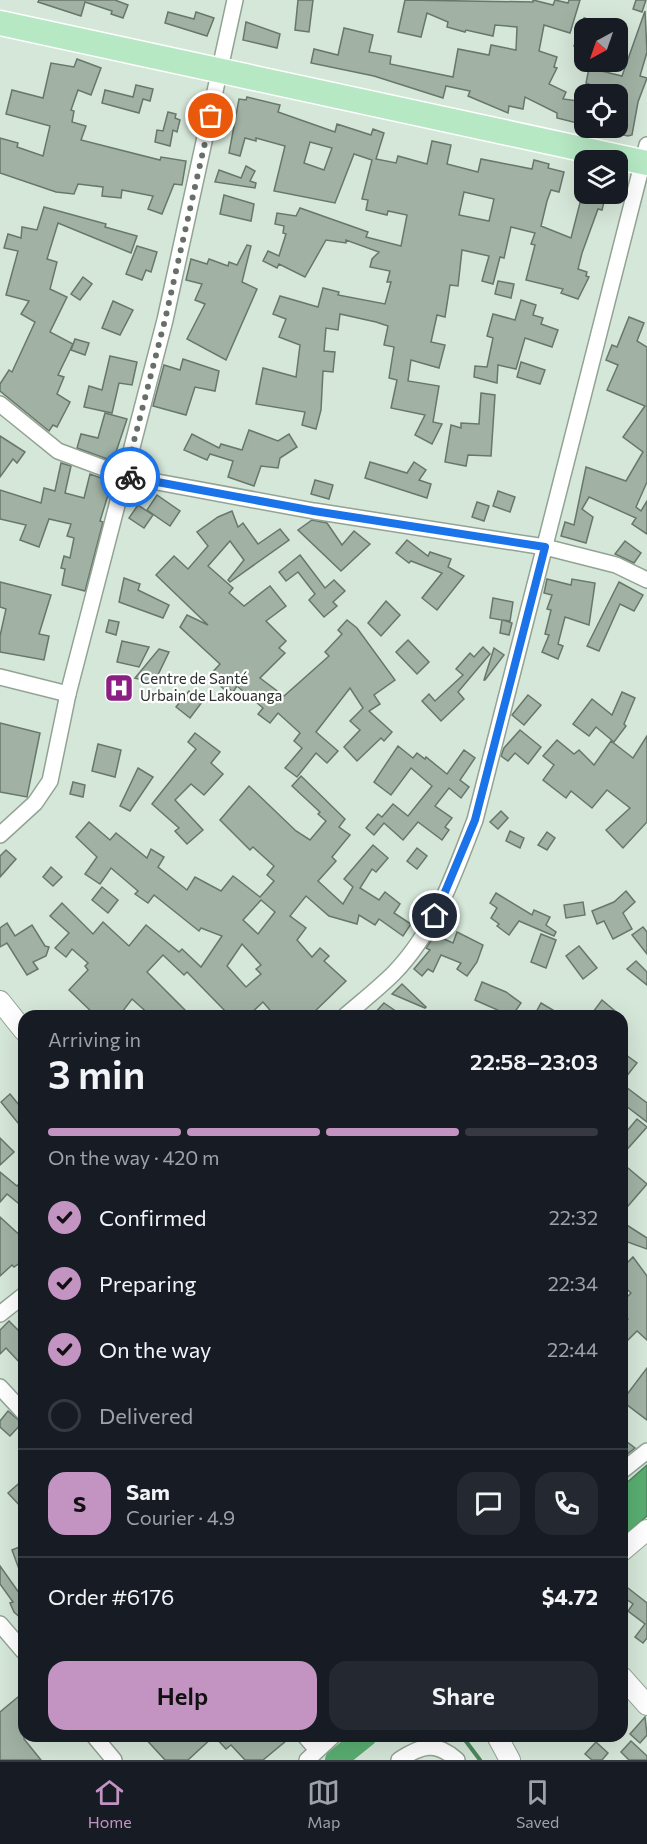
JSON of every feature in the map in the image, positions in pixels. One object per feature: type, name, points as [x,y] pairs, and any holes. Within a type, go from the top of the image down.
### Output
[{"type":"main road","points":[[0,23],[646,157]]},
{"type":"street","points":[[0,835],[35,803],[50,781],[68,694],[165,320],[235,0]]},
{"type":"street","points":[[352,1010],[394,973],[427,932],[450,884],[475,820],[646,157]]},
{"type":"street","points":[[0,404],[58,451],[125,476],[314,511],[545,547],[616,566],[647,580]]},
{"type":"street","points":[[0,677],[68,694]]},
{"type":"street","points":[[0,1001],[18,1024]]},
{"type":"street","points":[[0,1314],[18,1299]]},
{"type":"street","points":[[0,1387],[18,1406]]},
{"type":"street","points":[[628,1466],[647,1451]]},
{"type":"street","points":[[628,1546],[647,1530]]},
{"type":"street","points":[[0,1624],[18,1645]]},
{"type":"street","points":[[628,1684],[647,1706]]},
{"type":"street","points":[[99,1742],[114,1760]]},
{"type":"street","points":[[312,1755],[326,1742]]},
{"type":"street","points":[[500,1742],[510,1760]]},
{"type":"street","points":[[399,1760],[429,1746],[442,1748],[457,1760]]},
{"type":"shaded area","points":[[647,1465],[647,1516],[628,1533],[628,1482]]},
{"type":"building","points":[[39,0],[115,0],[128,5],[123,18],[111,14],[112,11],[85,2],[81,16],[38,2]]},
{"type":"building","points":[[298,0],[313,0],[309,32],[295,30]]},
{"type":"building","points":[[405,0],[533,2],[533,0],[553,5],[555,0],[568,3],[569,0],[580,0],[570,33],[544,25],[539,51],[557,57],[554,67],[557,68],[549,84],[566,92],[563,99],[574,100],[574,122],[557,118],[557,113],[525,97],[523,109],[509,106],[508,113],[468,96],[470,91],[446,86],[443,98],[374,76],[311,63],[314,49],[338,55],[344,28],[373,35],[369,52],[391,56],[390,64],[453,77],[458,49],[489,55],[491,45],[516,50],[517,27],[495,25],[493,36],[466,30],[465,32],[447,27],[448,22],[427,13],[421,37],[398,32]]},
{"type":"building","points":[[636,0],[646,0],[642,12],[633,9]]},
{"type":"building","points":[[645,11],[647,52],[640,76],[647,78],[638,102],[632,135],[628,136],[628,84],[586,83],[588,72],[606,72],[622,76],[623,72],[628,72],[628,59]]},
{"type":"building","points":[[168,12],[194,19],[196,12],[214,18],[207,36],[165,23]]},
{"type":"building","points":[[246,22],[280,34],[277,48],[243,40]]},
{"type":"building","points":[[77,59],[101,68],[91,95],[78,90],[71,110],[74,111],[72,122],[86,126],[81,140],[160,160],[161,157],[186,161],[182,185],[174,184],[162,214],[148,209],[153,196],[122,190],[121,198],[102,196],[103,187],[78,184],[74,194],[56,192],[0,173],[0,138],[18,143],[17,147],[43,156],[50,126],[6,114],[12,90],[43,98],[51,63],[74,67]]},
{"type":"building","points":[[136,85],[153,89],[150,101],[143,99],[139,113],[102,103],[105,90],[133,97]]},
{"type":"building","points":[[247,97],[280,105],[278,112],[335,132],[337,124],[371,135],[373,129],[384,133],[376,159],[396,163],[398,156],[427,164],[432,141],[451,145],[447,164],[478,172],[481,159],[532,169],[534,160],[549,164],[548,168],[564,172],[559,192],[551,190],[541,226],[571,238],[580,204],[604,204],[602,210],[598,209],[582,253],[578,269],[587,272],[586,276],[589,277],[578,299],[561,293],[563,289],[526,280],[535,245],[531,244],[535,233],[511,227],[504,258],[500,257],[493,284],[482,281],[489,256],[462,250],[458,286],[450,285],[445,317],[437,315],[431,342],[445,345],[439,368],[411,360],[408,381],[439,386],[433,422],[442,424],[432,444],[415,435],[425,415],[391,408],[397,380],[389,378],[394,347],[384,345],[388,326],[376,322],[340,314],[338,330],[326,328],[324,351],[335,352],[333,372],[323,371],[321,410],[316,429],[302,425],[305,412],[256,404],[263,368],[296,377],[300,345],[279,337],[286,319],[273,314],[280,296],[318,307],[323,288],[339,292],[338,295],[385,304],[391,282],[387,282],[390,271],[370,267],[372,259],[379,252],[346,240],[346,243],[326,240],[305,277],[279,264],[277,268],[263,261],[268,251],[279,256],[286,234],[283,233],[284,226],[275,224],[277,213],[296,216],[300,208],[368,232],[366,237],[401,246],[407,215],[388,211],[387,215],[366,210],[368,200],[362,199],[372,160],[354,154],[335,203],[274,191],[285,146],[256,138],[256,141],[245,138],[240,156],[229,153],[239,99],[246,100]],"holes":[[[310,142],[332,148],[324,170],[304,163]],[[464,192],[494,199],[489,221],[459,215]]]},
{"type":"building","points":[[168,112],[176,114],[175,118],[180,120],[177,132],[173,130],[170,146],[155,142],[157,130],[163,131]]},
{"type":"building","points":[[246,166],[255,171],[250,181],[256,183],[255,188],[215,182],[219,170],[241,178]]},
{"type":"building","points":[[224,195],[254,204],[251,221],[220,214]]},
{"type":"building","points":[[44,207],[106,224],[105,227],[137,236],[131,253],[58,223],[47,259],[57,262],[50,289],[67,297],[50,332],[73,344],[58,375],[64,377],[57,394],[70,402],[57,427],[53,425],[49,431],[0,391],[0,384],[9,370],[12,372],[35,322],[21,314],[29,301],[6,295],[18,251],[4,248],[8,234],[21,238],[22,227],[37,230]]},
{"type":"building","points":[[247,245],[251,246],[242,282],[257,289],[226,360],[187,339],[205,304],[195,300],[202,284],[186,280],[191,259],[207,264],[209,259],[228,266],[229,262],[237,265]]},
{"type":"building","points":[[137,246],[157,252],[151,272],[146,270],[142,280],[126,274]]},
{"type":"building","points":[[83,277],[92,284],[80,300],[71,294]]},
{"type":"building","points":[[498,281],[514,284],[511,298],[495,294]]},
{"type":"building","points":[[521,300],[536,305],[533,315],[543,318],[541,324],[558,330],[552,347],[525,338],[516,369],[498,365],[497,383],[474,377],[475,366],[487,367],[493,338],[487,336],[493,314],[515,320]]},
{"type":"building","points":[[113,301],[133,310],[120,335],[102,328]]},
{"type":"building","points":[[629,317],[644,323],[637,341],[647,347],[647,482],[636,507],[641,511],[647,501],[647,534],[632,524],[636,518],[589,497],[582,509],[593,517],[586,543],[561,536],[565,522],[574,525],[586,467],[626,481],[643,452],[623,437],[645,406],[607,390],[618,365],[606,360],[612,345],[617,347]]},
{"type":"building","points":[[75,339],[89,343],[85,355],[71,350]]},
{"type":"building","points":[[110,356],[137,362],[132,385],[119,383],[112,413],[84,407],[89,386],[102,390]]},
{"type":"building","points":[[183,359],[219,371],[215,391],[195,387],[186,415],[153,406],[164,365],[180,370]]},
{"type":"building","points":[[521,362],[545,370],[540,384],[517,377]]},
{"type":"building","points":[[481,393],[495,395],[491,456],[468,455],[466,466],[445,462],[451,425],[461,428],[461,423],[479,424]]},
{"type":"building","points":[[105,413],[127,419],[113,461],[77,448],[81,434],[98,438]]},
{"type":"building","points":[[249,430],[278,441],[289,434],[297,447],[280,458],[278,468],[261,466],[254,486],[228,477],[233,461],[210,454],[207,460],[184,450],[192,434],[219,448],[221,444],[242,450]]},
{"type":"building","points":[[0,436],[25,452],[17,463],[13,459],[0,477]]},
{"type":"building","points":[[370,462],[407,473],[414,462],[426,470],[419,480],[431,484],[427,498],[365,478]]},
{"type":"building","points":[[61,463],[71,466],[65,493],[84,498],[90,474],[112,482],[100,521],[103,522],[85,591],[62,585],[65,569],[61,568],[64,556],[70,558],[74,538],[67,536],[71,524],[49,519],[39,547],[20,540],[26,525],[0,519],[0,490],[41,503],[44,488],[55,491]]},
{"type":"building","points":[[315,480],[333,485],[329,499],[311,494]]},
{"type":"building","points":[[498,491],[515,497],[510,512],[493,506]]},
{"type":"building","points":[[157,495],[180,511],[170,526],[147,510]]},
{"type":"building","points":[[477,502],[489,506],[484,521],[472,517]]},
{"type":"building","points":[[138,505],[153,515],[144,528],[129,518]]},
{"type":"building","points":[[232,511],[238,527],[243,523],[258,544],[280,529],[289,540],[230,582],[228,580],[244,560],[230,541],[208,566],[233,588],[229,593],[244,606],[270,586],[286,606],[266,621],[286,641],[279,648],[285,653],[260,678],[284,696],[329,656],[325,652],[342,634],[338,630],[347,620],[357,628],[395,680],[374,695],[380,704],[369,711],[392,732],[384,741],[381,738],[357,761],[344,747],[360,730],[350,721],[363,708],[350,688],[316,732],[338,751],[327,763],[316,753],[297,777],[285,768],[302,748],[294,741],[300,733],[278,713],[270,723],[258,714],[263,708],[237,686],[233,692],[227,687],[224,689],[209,676],[220,664],[180,627],[187,615],[208,625],[156,575],[174,556],[188,569],[208,546],[197,532],[218,517]]},
{"type":"building","points":[[312,520],[327,523],[342,545],[354,531],[370,544],[341,571],[298,530]]},
{"type":"building","points":[[407,540],[428,556],[430,552],[451,559],[448,567],[464,576],[437,610],[422,598],[442,573],[411,561],[409,563],[396,553]]},
{"type":"building","points":[[625,541],[641,553],[634,563],[615,554]]},
{"type":"building","points":[[300,555],[325,588],[334,580],[345,591],[333,602],[337,606],[324,617],[309,600],[315,594],[298,572],[286,581],[279,572]]},
{"type":"building","points":[[124,578],[140,584],[138,590],[169,605],[163,618],[119,602]]},
{"type":"building","points":[[547,579],[571,585],[572,579],[595,583],[589,625],[565,617],[558,644],[563,646],[558,659],[542,652],[549,635],[545,634],[551,610],[547,609],[552,595],[544,593]]},
{"type":"building","points":[[0,582],[51,595],[39,634],[49,636],[44,660],[0,652],[0,636],[6,609],[0,607]]},
{"type":"building","points":[[619,582],[643,595],[634,611],[620,604],[599,651],[587,646]]},
{"type":"building","points":[[493,598],[513,602],[510,621],[503,620],[512,623],[509,635],[500,633],[502,620],[490,618]]},
{"type":"building","points":[[386,601],[400,615],[381,636],[368,623]]},
{"type":"building","points":[[109,620],[119,622],[116,635],[106,632]]},
{"type":"building","points":[[408,640],[429,662],[417,674],[396,652]]},
{"type":"building","points":[[122,641],[149,647],[139,667],[117,662]]},
{"type":"building","points":[[483,647],[490,654],[458,692],[464,699],[441,721],[422,701],[429,694],[435,701],[463,675],[456,669],[470,653],[474,657]]},
{"type":"building","points":[[494,648],[504,655],[484,680]]},
{"type":"building","points":[[159,649],[169,652],[154,683],[135,678]]},
{"type":"building","points":[[189,691],[202,702],[190,718],[176,707]]},
{"type":"building","points":[[622,692],[635,698],[624,724],[626,726],[614,742],[596,727],[589,736],[573,724],[592,699],[612,715]]},
{"type":"building","points":[[528,695],[541,705],[524,725],[512,715]]},
{"type":"building","points":[[0,723],[40,733],[27,797],[0,792]]},
{"type":"building","points":[[520,730],[541,747],[528,764],[515,753],[508,761],[501,756],[504,748]]},
{"type":"building","points":[[195,733],[220,752],[211,763],[223,774],[204,795],[191,784],[175,800],[203,830],[187,844],[175,831],[179,828],[152,804],[196,749],[188,742]]},
{"type":"building","points":[[647,736],[647,822],[623,848],[606,830],[630,808],[607,790],[592,808],[571,791],[566,798],[543,780],[554,765],[543,756],[557,740],[574,754],[579,750],[594,765],[611,741],[633,758]]},
{"type":"building","points":[[98,744],[121,750],[115,777],[92,771]]},
{"type":"building","points":[[398,746],[413,758],[417,753],[425,759],[426,757],[447,774],[464,750],[475,758],[460,780],[469,787],[461,798],[449,788],[435,806],[452,818],[445,827],[449,830],[442,840],[418,822],[403,840],[384,823],[374,835],[366,828],[378,814],[382,817],[393,804],[408,816],[432,786],[411,768],[391,795],[374,782]]},
{"type":"building","points":[[138,768],[153,777],[130,811],[120,806]]},
{"type":"building","points":[[301,776],[345,819],[339,827],[350,835],[332,857],[336,861],[318,881],[343,904],[353,887],[344,879],[373,845],[388,858],[376,872],[372,869],[360,888],[379,900],[385,892],[400,904],[394,913],[411,924],[403,936],[379,919],[375,925],[359,915],[357,924],[329,916],[306,896],[290,916],[306,928],[297,940],[312,957],[320,948],[329,956],[324,961],[346,981],[316,1010],[270,1010],[263,1002],[254,1010],[224,1010],[187,972],[184,975],[163,955],[147,972],[185,1010],[144,1010],[132,999],[124,1010],[90,1010],[69,990],[88,970],[85,966],[88,963],[72,949],[66,957],[55,948],[69,933],[50,916],[62,903],[93,934],[103,922],[129,946],[146,925],[179,952],[182,949],[201,967],[222,936],[201,928],[199,931],[154,895],[148,903],[135,894],[138,891],[111,868],[100,884],[85,874],[97,857],[76,837],[89,822],[110,840],[116,833],[147,858],[151,849],[164,857],[158,867],[187,890],[195,877],[221,891],[233,876],[260,897],[274,881],[267,875],[274,866],[253,847],[250,850],[220,820],[249,786],[296,831],[310,840],[326,821],[318,814],[320,812],[292,786]],"holes":[[[261,900],[275,912],[258,934],[243,920]],[[242,944],[261,965],[256,969],[261,974],[246,987],[227,966]]]},
{"type":"building","points":[[73,782],[85,785],[83,797],[70,794]]},
{"type":"building","points":[[501,811],[508,818],[498,829],[490,822]]},
{"type":"building","points":[[510,831],[524,838],[520,848],[506,841]]},
{"type":"building","points":[[547,832],[555,838],[547,850],[538,845]]},
{"type":"building","points":[[417,848],[427,856],[417,869],[407,861]]},
{"type":"building","points":[[6,850],[16,859],[0,877],[0,856]]},
{"type":"building","points":[[51,867],[62,877],[53,886],[43,877]]},
{"type":"building","points":[[102,887],[118,900],[108,913],[92,900]]},
{"type":"building","points":[[626,891],[635,902],[623,913],[632,929],[613,939],[604,921],[597,924],[592,911],[614,902]]},
{"type":"building","points":[[496,893],[532,915],[534,910],[550,917],[546,925],[556,932],[554,936],[519,921],[509,935],[491,918],[497,908],[490,903]]},
{"type":"building","points":[[583,902],[585,915],[566,918],[564,905]]},
{"type":"building","points":[[7,923],[15,936],[32,925],[45,946],[49,947],[46,956],[33,962],[38,969],[27,975],[7,943],[0,947],[0,928]]},
{"type":"building","points":[[643,927],[647,932],[647,954],[632,935]]},
{"type":"building","points":[[457,932],[483,945],[477,962],[467,976],[457,969],[461,963],[441,955],[433,972],[428,969],[422,976],[414,969],[430,950],[426,948],[435,935],[453,943]]},
{"type":"building","points":[[541,934],[556,940],[546,968],[531,962]]},
{"type":"building","points":[[579,946],[597,968],[583,979],[566,956]]},
{"type":"building","points":[[636,961],[647,972],[647,985],[627,969]]},
{"type":"building","points":[[482,982],[506,992],[521,1003],[516,1010],[498,1010],[475,1000]]},
{"type":"building","points":[[402,984],[426,1007],[425,1008],[392,994]]},
{"type":"building","points":[[602,1000],[614,1010],[594,1010]]},
{"type":"building","points":[[384,1003],[394,1010],[378,1010]]},
{"type":"building","points":[[541,1003],[553,1010],[537,1010]]},
{"type":"building","points":[[628,1056],[637,1063],[628,1074]]},
{"type":"building","points":[[628,1089],[647,1103],[647,1122],[628,1108]]},
{"type":"building","points":[[10,1094],[18,1104],[18,1123],[1,1102]]},
{"type":"building","points":[[637,1119],[647,1127],[628,1148],[628,1130]]},
{"type":"building","points":[[0,1138],[14,1152],[0,1165]]},
{"type":"building","points":[[628,1168],[647,1184],[628,1206]]},
{"type":"building","points":[[0,1172],[18,1185],[18,1203],[7,1194],[0,1202]]},
{"type":"building","points":[[0,1217],[18,1234],[18,1264],[14,1267],[12,1265],[0,1276]]},
{"type":"building","points":[[628,1226],[647,1238],[647,1249],[628,1242]]},
{"type":"building","points":[[633,1257],[647,1276],[647,1340],[637,1331],[628,1340],[628,1296],[631,1293],[628,1290],[628,1262]]},
{"type":"building","points":[[9,1321],[18,1330],[18,1361],[6,1348],[0,1354],[0,1330]]},
{"type":"building","points":[[647,1368],[647,1420],[628,1406],[628,1393]]},
{"type":"building","points":[[8,1411],[18,1420],[18,1427],[10,1436],[0,1427],[0,1421]]},
{"type":"building","points":[[628,1443],[635,1448],[628,1453]]},
{"type":"building","points":[[18,1484],[18,1504],[8,1493]]},
{"type":"building","points":[[18,1548],[18,1566],[12,1550]]},
{"type":"building","points":[[0,1566],[18,1591],[18,1616],[10,1603],[13,1602],[0,1584]]},
{"type":"building","points":[[628,1588],[647,1603],[647,1638],[643,1643],[635,1637],[645,1624],[628,1611],[633,1604],[628,1600]]},
{"type":"building","points":[[18,1697],[18,1742],[26,1742],[41,1760],[0,1760],[0,1712]]},
{"type":"building","points":[[645,1717],[647,1735],[640,1743],[630,1734]]},
{"type":"building","points":[[631,1741],[647,1756],[647,1760],[629,1760],[621,1752]]},
{"type":"building","points":[[148,1742],[208,1742],[188,1760],[165,1760]]},
{"type":"building","points":[[220,1742],[285,1742],[263,1760],[245,1760],[231,1745],[226,1749]]},
{"type":"building","points":[[596,1742],[608,1753],[602,1760],[592,1760],[585,1754]]},
{"type":"waterway","points":[[336,1760],[358,1742]]},
{"type":"waterway","points":[[466,1742],[480,1760]]},
{"type":"way so far","points":[[130,477],[125,476],[165,320],[211,116]]},
{"type":"place","name":"Centre de Santé Urbain de Lakouanga","points":[[119,688]]},
{"type":"route","points":[[130,477],[314,511],[545,547],[508,699],[475,820],[435,916]]}]
